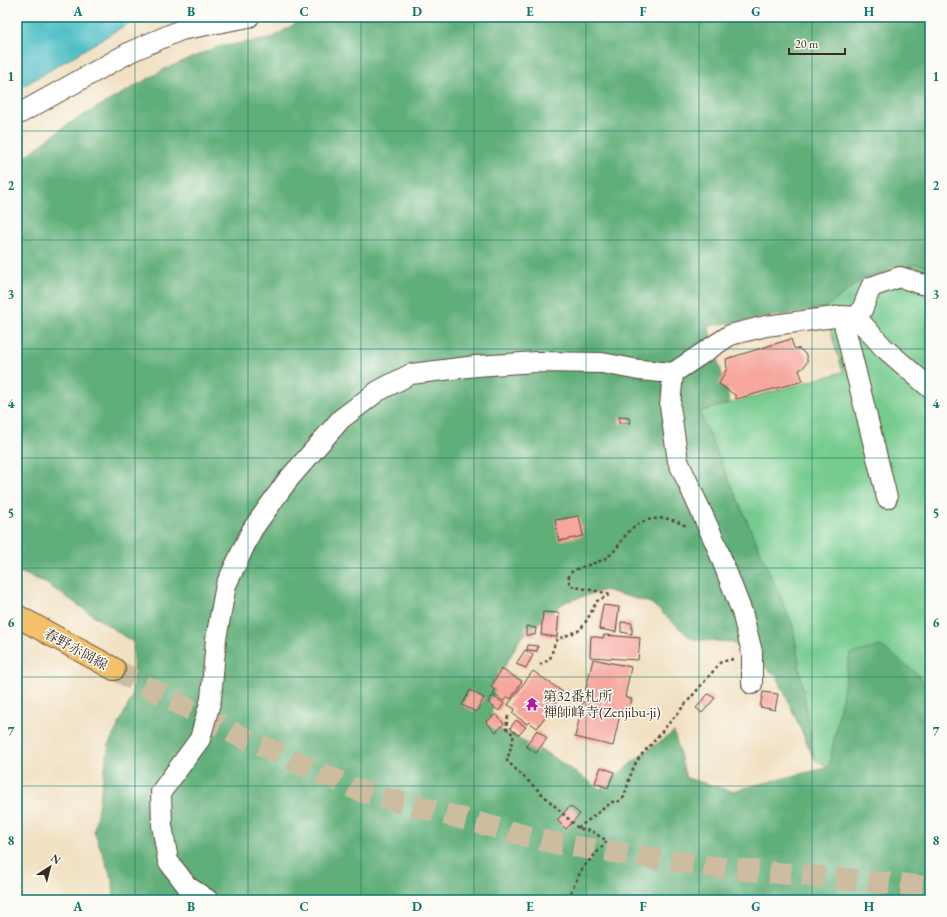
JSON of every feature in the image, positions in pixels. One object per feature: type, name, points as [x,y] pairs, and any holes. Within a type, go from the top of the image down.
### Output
[{"type":"main road","name":"春野赤岡線","points":[[17,616],[114,669]]},
{"type":"street","points":[[17,115],[132,51],[181,30],[249,17]]},
{"type":"street","points":[[208,900],[187,886],[168,861],[162,825],[161,792],[200,739],[211,699],[216,639],[226,585],[252,530],[287,481],[341,419],[378,391],[411,374],[476,366],[536,362],[602,363],[640,370],[673,373],[730,335],[766,326],[849,316],[862,310],[871,287],[900,276],[921,284],[930,285]]},
{"type":"street","points":[[849,316],[930,388]]},
{"type":"street","points":[[849,316],[887,498]]},
{"type":"street","points":[[673,373],[670,406],[678,462],[715,542],[742,612],[752,652],[752,684]]},
{"type":"path","points":[[540,665],[550,659],[555,643],[558,639],[580,630],[597,601],[611,594],[571,586],[568,580],[570,573],[576,569],[608,557],[626,534],[640,522],[656,519],[669,519],[696,530],[715,542]]},
{"type":"path","points":[[578,828],[612,802],[619,801],[624,797],[638,758],[697,692],[721,662],[752,652]]},
{"type":"path","points":[[508,716],[506,728],[514,735],[507,761],[578,828],[593,832],[607,841],[582,869],[567,900]]},
{"type":"green space","points":[[306,17],[930,17],[930,267],[915,264],[864,278],[824,309],[708,326],[730,403],[699,412],[793,626],[814,759],[777,676],[731,642],[692,639],[651,603],[605,590],[565,602],[521,637],[495,684],[490,725],[550,755],[600,789],[645,752],[674,732],[686,778],[732,791],[829,767],[850,654],[881,646],[914,671],[930,689],[930,900],[114,900],[113,882],[94,831],[109,744],[132,697],[134,643],[44,582],[17,571],[17,163],[68,124],[165,69],[217,47],[270,39]]},
{"type":"green space","points":[[915,264],[930,267],[930,689],[914,671],[850,654],[829,767],[814,759],[793,626],[699,412],[843,372],[824,309],[864,278]]},
{"type":"water","points":[[17,17],[139,17],[17,90]]},
{"type":"building","points":[[791,339],[794,348],[800,349],[807,356],[807,362],[803,368],[799,370],[803,381],[736,399],[735,395],[719,384],[727,368],[726,359]]},
{"type":"building","points":[[619,417],[629,418],[630,423],[619,423]]},
{"type":"building","points":[[579,516],[583,536],[559,541],[555,520]]},
{"type":"building","points":[[603,605],[619,607],[616,632],[599,629]]},
{"type":"building","points":[[543,612],[559,613],[557,637],[541,635]]},
{"type":"building","points":[[621,622],[632,623],[632,634],[621,632]]},
{"type":"building","points":[[526,626],[536,628],[535,635],[526,635]]},
{"type":"building","points":[[604,635],[640,638],[638,660],[590,657],[591,636],[603,638]]},
{"type":"building","points":[[528,645],[538,646],[537,651],[527,650]]},
{"type":"building","points":[[525,650],[533,655],[526,668],[516,664]]},
{"type":"building","points":[[593,659],[631,667],[625,697],[632,699],[627,717],[620,714],[613,746],[575,737]]},
{"type":"building","points":[[501,669],[522,681],[511,699],[507,696],[504,701],[493,694],[495,690],[491,687]]},
{"type":"building","points":[[533,671],[563,692],[537,728],[529,722],[527,724],[512,713],[515,709],[508,705]]},
{"type":"building","points":[[470,690],[484,698],[476,712],[462,705]]},
{"type":"building","points":[[763,692],[778,694],[775,710],[760,707]]},
{"type":"building","points":[[708,694],[715,698],[702,713],[696,708]]},
{"type":"building","points":[[492,696],[504,703],[499,711],[488,703]]},
{"type":"building","points":[[496,714],[504,724],[496,732],[486,722]]},
{"type":"building","points":[[516,720],[526,727],[519,735],[510,728]]},
{"type":"building","points":[[537,730],[547,738],[536,753],[526,746]]},
{"type":"building","points":[[601,767],[614,772],[608,788],[595,783]]},
{"type":"building","points":[[570,806],[580,814],[566,829],[557,820]]},
{"type":"tunnel","points":[[114,669],[236,734],[360,791],[553,843],[713,867],[930,887]]},
{"type":"place","name":"第32番札所 禅師峰寺(Zenjibu-ji)","points":[[532,704]]}]
